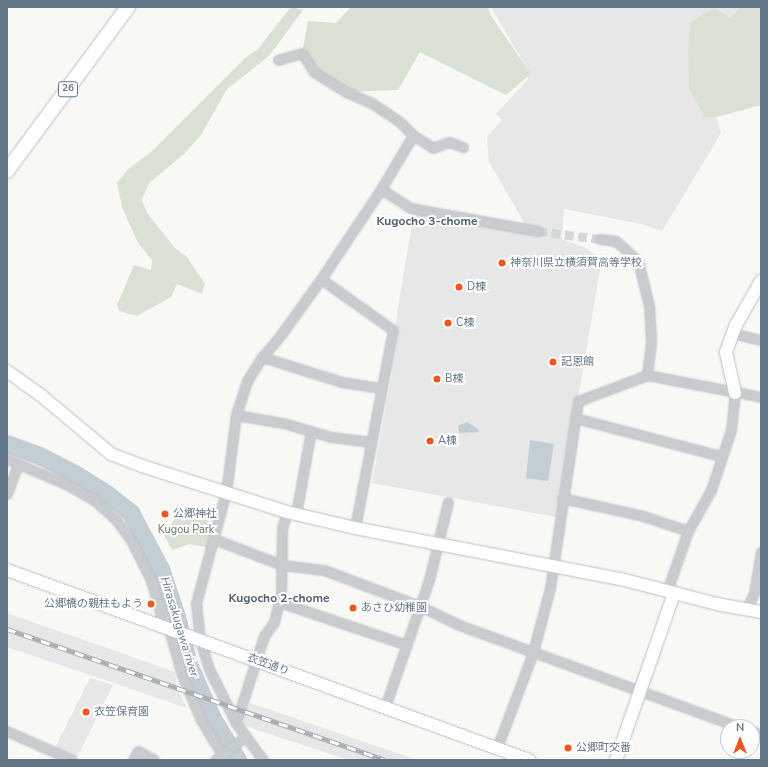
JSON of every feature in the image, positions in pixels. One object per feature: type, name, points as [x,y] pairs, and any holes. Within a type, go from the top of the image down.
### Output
[{"type":"main road","name":"26","points":[[7,171],[128,7]]},
{"type":"street","points":[[278,60],[302,53],[314,72],[346,92],[372,103],[400,122],[413,136],[433,148],[449,142],[464,147]]},
{"type":"street","points":[[263,760],[243,738],[209,669],[197,639],[196,603],[226,492],[236,414],[247,381],[262,357],[280,336],[321,279],[381,189],[413,136]]},
{"type":"street","points":[[381,189],[410,208],[538,232]]},
{"type":"street","points":[[600,239],[616,241],[638,261],[649,306],[651,341],[647,375]]},
{"type":"street","points":[[321,279],[393,330],[355,528]]},
{"type":"street","points":[[616,760],[640,691],[671,592],[688,531],[711,490],[730,430],[735,393],[726,352],[732,333],[761,281]]},
{"type":"street","points":[[732,333],[761,340]]},
{"type":"street","points":[[262,357],[342,382],[381,388]]},
{"type":"street","points":[[7,370],[43,396],[110,454],[142,466],[292,513],[355,528],[621,578],[717,604],[747,608],[761,612]]},
{"type":"street","points":[[497,748],[534,652],[550,588],[562,498],[578,401],[647,375],[761,397]]},
{"type":"street","points":[[236,414],[331,437],[372,442]]},
{"type":"street","points":[[575,418],[721,456]]},
{"type":"street","points":[[236,723],[264,636],[274,622],[279,602],[282,565],[282,529],[292,513],[311,432]]},
{"type":"street","points":[[7,459],[68,485],[94,500],[117,521],[131,540],[151,580],[182,675],[201,720],[221,757],[243,738]]},
{"type":"street","points":[[7,494],[18,464]]},
{"type":"street","points":[[562,498],[643,516],[688,531]]},
{"type":"street","points":[[385,708],[439,545],[448,502]]},
{"type":"street","points":[[214,539],[282,565],[324,570],[420,606],[459,625],[720,720]]},
{"type":"street","points":[[747,608],[754,593],[761,552]]},
{"type":"street","name":"衣笠通り","points":[[7,570],[530,760]]},
{"type":"street","points":[[279,602],[407,645]]},
{"type":"street","points":[[7,731],[72,760]]},
{"type":"street","points":[[133,760],[138,750],[154,760]]},
{"type":"shaded area","name":"神奈川県立横須賀高等学校","points":[[491,7],[747,7],[698,55],[721,133],[662,231],[641,224],[564,209],[562,239],[586,248],[595,255],[600,270],[558,516],[556,517],[372,483],[396,351],[399,329],[396,326],[397,314],[414,212],[547,235],[542,228],[526,226],[489,162],[487,137],[502,120],[496,114],[528,79],[528,70]]},
{"type":"shaded area","points":[[467,422],[478,429],[479,432],[459,433],[458,426]]},
{"type":"shaded area","points":[[530,440],[554,444],[548,481],[526,478]]},
{"type":"shaded area","points":[[7,613],[175,672],[177,688],[187,708],[7,647]]},
{"type":"shaded area","name":"衣笠保育園","points":[[90,678],[113,685],[77,757],[55,748]]},
{"type":"shaded area","points":[[250,703],[417,760],[349,760],[242,725]]},
{"type":"green space","points":[[291,7],[303,10],[269,56],[227,89],[201,135],[185,153],[149,183],[142,200],[147,213],[174,247],[187,257],[205,284],[202,294],[177,284],[171,297],[137,316],[119,311],[117,305],[134,265],[151,270],[152,260],[138,243],[122,207],[117,183],[128,169],[151,152],[246,57],[257,50]]},
{"type":"green space","points":[[351,7],[488,7],[491,16],[531,74],[506,95],[420,52],[398,90],[346,92],[314,72],[302,53],[308,21],[336,23]]},
{"type":"green space","points":[[740,7],[761,7],[761,105],[721,116],[705,118],[689,88],[688,45],[691,22],[714,8],[730,18]]},
{"type":"green space","name":"Kugou Park","points":[[178,512],[213,522],[208,548],[190,544],[172,550],[162,531],[170,527]]},
{"type":"waterway","name":"Hirasakugawa river","points":[[7,444],[40,456],[75,474],[107,494],[131,513],[161,569],[177,617],[189,665],[213,719],[238,760]]},
{"type":"tunnel","points":[[538,231],[600,239]]},
{"type":"railway","points":[[7,629],[385,760]]},
{"type":"place","name":"神奈川県立横須賀高等学校","points":[[502,263]]},
{"type":"place","name":"D棟","points":[[459,287]]},
{"type":"place","name":"C棟","points":[[448,323]]},
{"type":"place","name":"記恩館","points":[[553,362]]},
{"type":"place","name":"B棟","points":[[437,379]]},
{"type":"place","name":"A棟","points":[[430,441]]},
{"type":"place","name":"公郷神社","points":[[165,514]]},
{"type":"place","name":"公郷橋の親柱もよう","points":[[151,604]]},
{"type":"place","name":"あさひ幼稚園","points":[[353,608]]},
{"type":"place","name":"衣笠保育園","points":[[86,712]]},
{"type":"place","name":"公郷町交番","points":[[568,748]]},
{"type":"district","name":"Kugocho 3-chome","points":[[427,222]]},
{"type":"district","name":"Kugocho 2-chome","points":[[279,599]]}]
